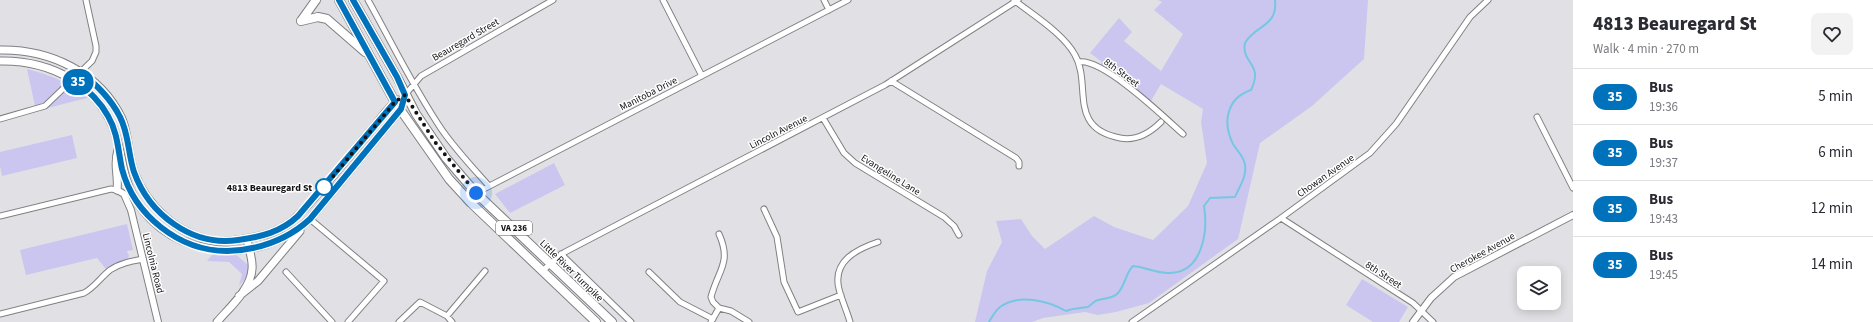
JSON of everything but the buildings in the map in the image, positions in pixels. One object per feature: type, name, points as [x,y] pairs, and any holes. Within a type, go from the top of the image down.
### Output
[{"type":"main road","points":[[316,0],[301,21],[318,17],[327,19],[372,59]]},
{"type":"main road","name":"Little River Turnpike","points":[[338,0],[395,102],[449,179],[471,203],[596,322]]},
{"type":"main road","name":"Little River Turnpike","points":[[353,0],[397,77],[405,95],[435,142],[476,193],[551,262],[612,322]]},
{"type":"main road","points":[[0,50],[26,51],[41,54],[80,72],[103,92],[120,115],[127,134],[132,164],[138,180],[151,202],[161,214],[178,227],[200,237],[223,241],[247,239],[274,232],[294,220],[395,102],[405,95]]},
{"type":"main road","points":[[0,61],[37,64],[73,79],[96,99],[114,128],[122,169],[129,188],[136,200],[159,226],[177,238],[204,248],[223,251],[249,249],[282,239],[295,232],[310,219]]},
{"type":"main road","name":"Beauregard Street","points":[[401,109],[405,95]]},
{"type":"main road","points":[[239,296],[269,269],[401,109]]},
{"type":"main road","points":[[117,190],[118,177],[114,161],[118,148]]},
{"type":"main road","points":[[217,322],[239,296],[248,282],[252,271],[247,239]]},
{"type":"street","points":[[0,118],[45,106],[92,61],[96,52],[96,46],[86,0]]},
{"type":"street","points":[[368,0],[414,84],[442,130],[489,186]]},
{"type":"street","name":"Beauregard Street","points":[[405,95],[420,76],[553,0]]},
{"type":"street","points":[[663,0],[702,76]]},
{"type":"street","points":[[824,0],[829,10]]},
{"type":"street","name":"Manitoba Drive","points":[[476,193],[848,0]]},
{"type":"street","points":[[1016,0],[1068,44],[1079,62],[1082,80],[1082,102],[1093,124],[1114,137],[1131,138],[1148,133],[1161,122]]},
{"type":"street","name":"Lincoln Avenue","points":[[542,271],[561,254],[891,81],[983,24],[1016,0]]},
{"type":"street","name":"Chowan Avenue","points":[[1132,322],[1281,218],[1378,146],[1396,124],[1470,17],[1488,0]]},
{"type":"street","name":"8th Street","points":[[1079,62],[1089,62],[1101,67],[1140,97],[1183,134]]},
{"type":"street","points":[[891,81],[1016,158],[1019,162],[1019,166]]},
{"type":"street","points":[[1537,117],[1573,188]]},
{"type":"street","name":"Evangeline Lane","points":[[822,118],[841,148],[855,163],[944,217],[954,226],[959,235]]},
{"type":"street","points":[[0,216],[111,190],[117,190]]},
{"type":"street","name":"Lincolnia Road","points":[[117,190],[124,194],[128,201],[158,322]]},
{"type":"street","points":[[764,209],[777,237],[784,282],[798,312],[841,295]]},
{"type":"street","name":"Cherokee Avenue","points":[[1413,322],[1438,290],[1460,274],[1573,215]]},
{"type":"street","name":"8th Street","points":[[1281,218],[1421,310],[1433,322]]},
{"type":"street","points":[[310,219],[384,281],[348,322]]},
{"type":"street","points":[[719,234],[724,246],[723,267],[711,297],[713,302],[719,308],[731,311],[749,322]]},
{"type":"street","points":[[850,322],[841,295],[838,280],[842,264],[858,249],[878,242]]},
{"type":"street","points":[[561,254],[631,322]]},
{"type":"street","points":[[0,314],[84,293],[91,289],[104,275],[118,266],[143,259]]},
{"type":"street","points":[[447,316],[486,271]]},
{"type":"street","points":[[286,272],[332,322]]},
{"type":"street","points":[[649,272],[680,302],[712,321],[719,308]]},
{"type":"street","points":[[399,322],[420,302],[447,316],[452,322]]},
{"type":"shaded area","points":[[1158,0],[1368,0],[1364,59],[1312,106],[1260,143],[1238,239],[1149,303],[1116,312],[1098,315],[1085,312],[1043,318],[1032,322],[975,322],[987,271],[1002,242],[996,221],[1021,219],[1032,236],[1045,249],[1094,216],[1114,227],[1153,240],[1188,206],[1207,163],[1201,122],[1203,109],[1161,84],[1148,106],[1100,65],[1102,62],[1090,53],[1119,18],[1132,32],[1124,41],[1161,71],[1183,34],[1154,10],[1162,2]]},
{"type":"shaded area","points":[[27,69],[59,80],[87,98],[36,111]]},
{"type":"shaded area","points":[[72,135],[77,158],[2,176],[0,152]]},
{"type":"shaded area","points":[[554,163],[565,185],[510,213],[495,194]]},
{"type":"shaded area","points":[[127,224],[133,250],[127,251],[129,256],[127,260],[115,263],[106,269],[97,258],[26,275],[20,250]]},
{"type":"shaded area","points":[[222,243],[253,269],[239,286],[242,274],[229,262],[207,261]]},
{"type":"shaded area","points":[[1362,279],[1408,307],[1399,322],[1373,322],[1346,305]]},
{"type":"waterway","points":[[989,322],[1000,307],[1016,300],[1033,300],[1051,304],[1066,311],[1088,307],[1094,302],[1116,295],[1121,290],[1128,272],[1133,266],[1170,273],[1181,271],[1190,266],[1196,258],[1204,238],[1204,206],[1210,198],[1235,197],[1244,178],[1244,162],[1230,136],[1228,127],[1229,112],[1237,99],[1251,90],[1255,74],[1254,69],[1246,55],[1245,43],[1254,32],[1265,25],[1273,16],[1275,0]]},
{"type":"bus line","name":"35","points":[[339,0],[395,102],[298,216],[282,228],[260,237],[234,241],[211,240],[188,232],[170,222],[151,202],[138,180],[132,164],[127,134],[120,115],[115,107],[96,84],[80,72],[73,79],[96,99],[109,117],[117,138],[122,169],[129,188],[144,211],[159,226],[177,238],[189,243],[213,250],[223,251],[249,249],[275,242],[295,232],[310,219],[401,109],[405,95],[397,77],[353,0]]},
{"type":"place","name":"4813 Beauregard St","points":[[324,187]]},
{"type":"route","points":[[324,187],[395,102],[405,95],[446,158],[476,193]]}]
